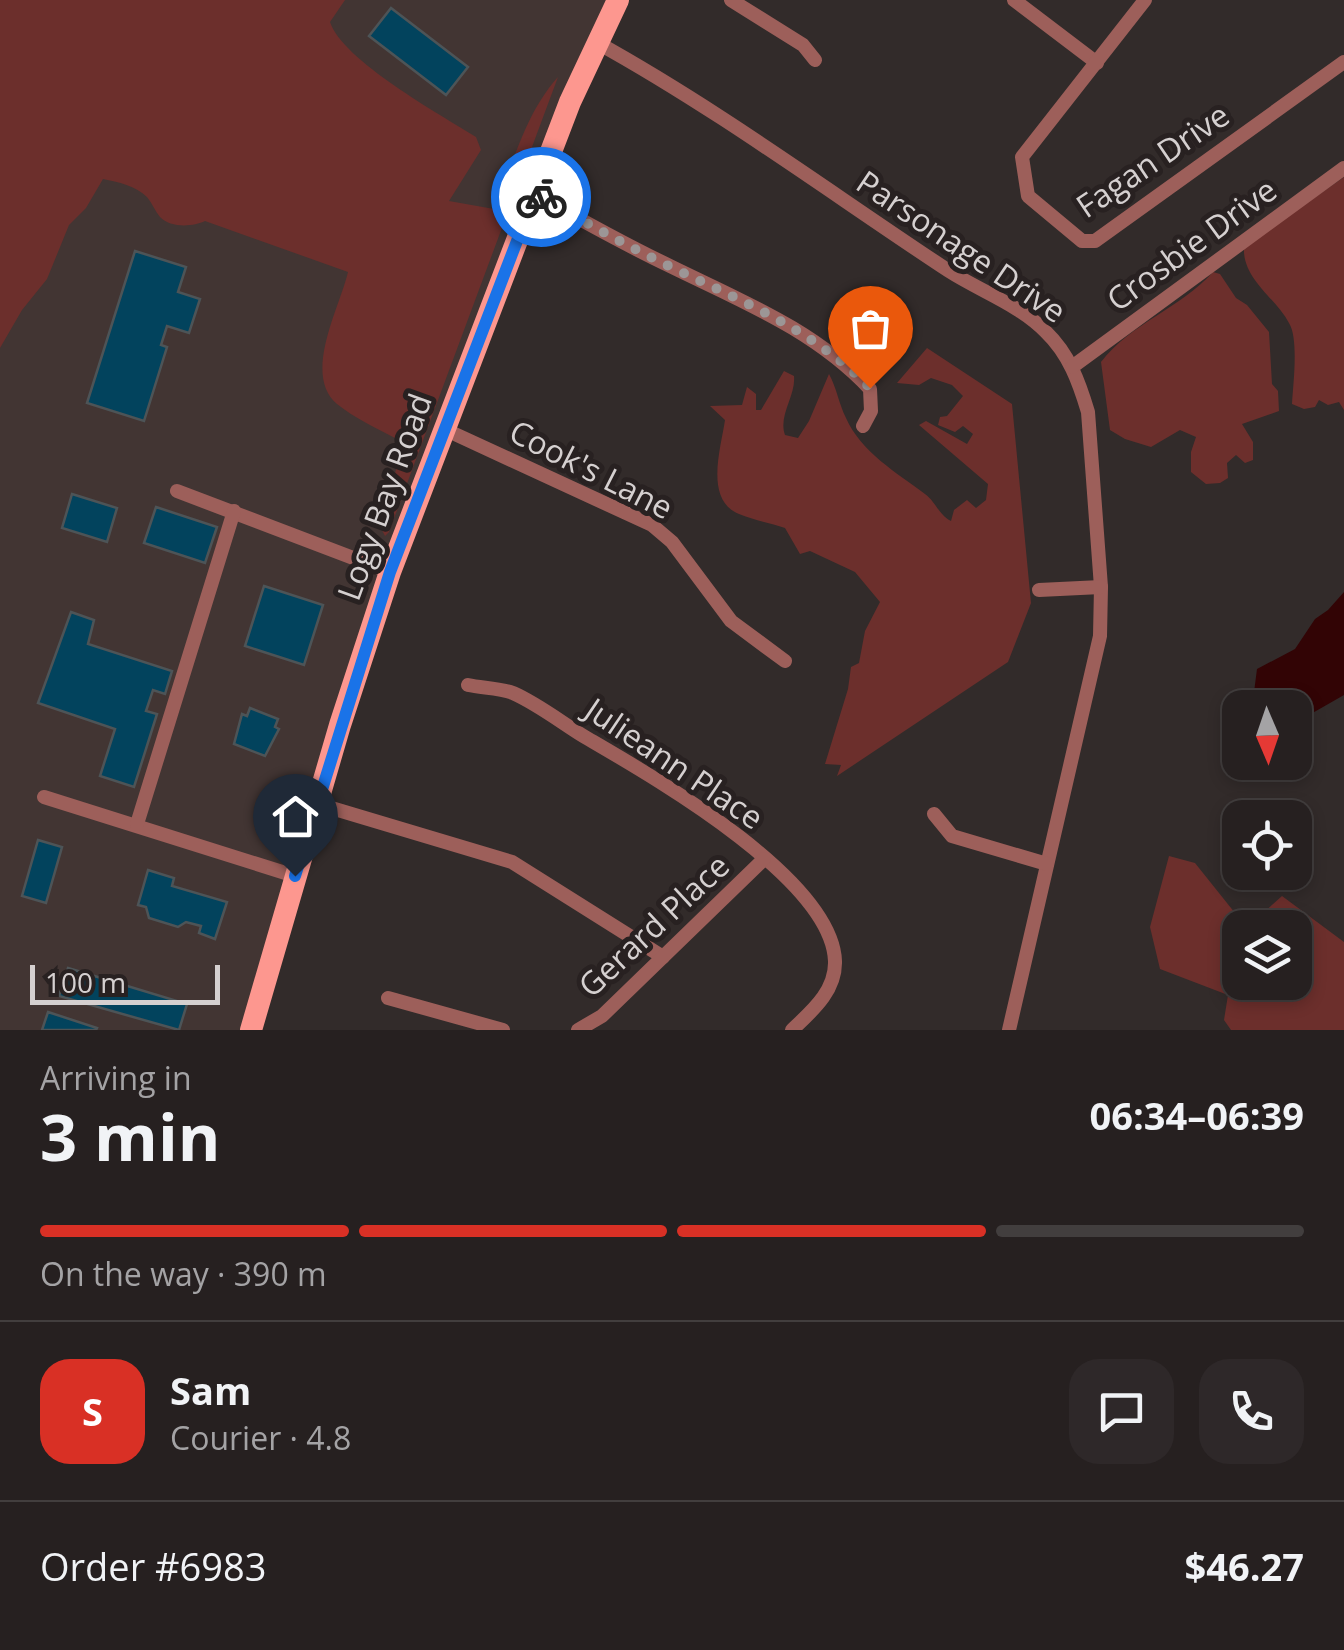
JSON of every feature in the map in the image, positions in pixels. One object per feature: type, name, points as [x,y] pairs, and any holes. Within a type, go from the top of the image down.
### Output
[{"type":"main road","name":"Logy Bay Road","points":[[252,1030],[295,876],[390,572],[535,194],[596,42],[618,0]]},
{"type":"street","points":[[731,0],[803,45],[815,60]]},
{"type":"street","points":[[1014,0],[1096,62],[1145,0]]},
{"type":"street","name":"Parsonage Drive","points":[[596,42],[706,108],[950,272],[1032,320],[1045,330],[1072,367],[1088,412],[1101,588],[1100,636],[1046,864],[1014,1029]]},
{"type":"street","name":"Fagan Drive","points":[[1096,62],[1022,157],[1028,196],[1082,241],[1095,241],[1344,62]]},
{"type":"street","name":"Crosbie Drive","points":[[1072,367],[1344,168]]},
{"type":"street","points":[[535,194],[666,265],[786,322],[845,362],[870,388],[871,411],[863,426]]},
{"type":"street","name":"Cook's Lane","points":[[444,429],[652,524],[672,542],[731,621],[785,661]]},
{"type":"street","points":[[177,491],[390,572]]},
{"type":"street","points":[[137,824],[234,512]]},
{"type":"street","points":[[1040,590],[1101,588]]},
{"type":"street","name":"Julieann Place","points":[[468,685],[511,692],[668,786],[730,830],[793,886],[816,915],[832,946],[832,980],[824,999],[792,1030]]},
{"type":"street","points":[[44,797],[295,876]]},
{"type":"street","points":[[318,804],[512,862],[663,957]]},
{"type":"street","points":[[934,814],[952,836],[1046,864]]},
{"type":"street","name":"Gerard Place","points":[[578,1030],[602,1016],[764,858]]},
{"type":"street","points":[[388,998],[503,1030]]},
{"type":"shaded area","points":[[0,0],[618,0],[444,429],[251,1030],[0,1030]]},
{"type":"shaded area","points":[[0,0],[345,0],[330,22],[353,53],[394,86],[476,137],[481,150],[449,201],[494,209],[528,123],[558,77],[385,536],[381,528],[401,450],[397,439],[337,404],[327,391],[323,376],[326,340],[348,272],[205,221],[175,225],[160,217],[143,193],[103,179],[86,208],[69,225],[47,279],[22,310],[0,348]]},
{"type":"shaded area","points":[[1344,177],[1344,410],[1339,402],[1328,405],[1319,400],[1315,407],[1304,409],[1292,404],[1292,330],[1248,269],[1244,247]]},
{"type":"shaded area","points":[[1213,272],[1220,274],[1236,298],[1247,305],[1269,332],[1272,384],[1278,391],[1279,411],[1242,424],[1253,442],[1253,460],[1245,463],[1236,455],[1227,463],[1228,478],[1206,484],[1191,472],[1196,437],[1180,430],[1151,447],[1110,430],[1101,362],[1113,348]]},
{"type":"shaded area","points":[[927,348],[1012,404],[1031,603],[1008,662],[837,776],[841,765],[825,764],[851,667],[859,663],[865,631],[880,602],[855,572],[810,551],[800,554],[785,528],[728,507],[721,497],[717,472],[725,420],[710,406],[742,405],[747,387],[756,394],[756,410],[761,410],[784,371],[794,376],[783,428],[785,435],[798,438],[829,374],[846,418],[861,441],[929,497],[951,521],[954,510],[967,500],[976,508],[986,500],[988,484],[919,425],[926,421],[967,444],[973,434],[963,426],[955,432],[938,425],[940,417],[947,416],[963,396],[952,385],[931,378],[919,385],[897,383]]},
{"type":"shaded area","points":[[1344,592],[1344,695],[1312,713],[1312,690],[1254,690],[1257,669],[1295,649],[1315,619]]},
{"type":"shaded area","points":[[1169,856],[1195,863],[1233,910],[1222,910],[1222,993],[1160,969],[1150,927]]},
{"type":"shaded area","points":[[1282,896],[1301,910],[1266,910]]},
{"type":"shaded area","points":[[1312,918],[1344,942],[1344,1030],[1231,1030],[1224,1020],[1227,1000],[1312,1000]]},
{"type":"building","points":[[391,8],[468,67],[446,95],[369,36]]},
{"type":"building","points":[[135,251],[186,267],[178,292],[200,299],[189,333],[167,326],[161,345],[167,347],[144,421],[87,403]]},
{"type":"building","points":[[72,494],[117,508],[107,542],[62,528]]},
{"type":"building","points":[[156,507],[217,527],[205,563],[144,543]]},
{"type":"building","points":[[264,586],[323,605],[304,665],[245,646]]},
{"type":"building","points":[[71,612],[94,620],[88,644],[172,671],[165,694],[153,690],[146,711],[157,714],[134,787],[100,776],[115,729],[38,703]]},
{"type":"building","points":[[250,708],[278,719],[275,727],[279,729],[265,756],[234,744],[242,714],[247,716]]},
{"type":"building","points":[[38,840],[62,847],[46,903],[22,896]]},
{"type":"building","points":[[148,870],[174,878],[172,886],[227,902],[215,939],[199,933],[201,926],[186,922],[178,927],[149,918],[146,907],[138,905]]},
{"type":"building","points":[[68,968],[187,1004],[179,1030],[59,996]]},
{"type":"building","points":[[48,1012],[97,1028],[42,1030]]},
{"type":"way so far","points":[[541,197],[666,265],[786,322],[845,362],[870,388]]},
{"type":"route","points":[[295,876],[390,572],[535,194],[541,197]]}]
